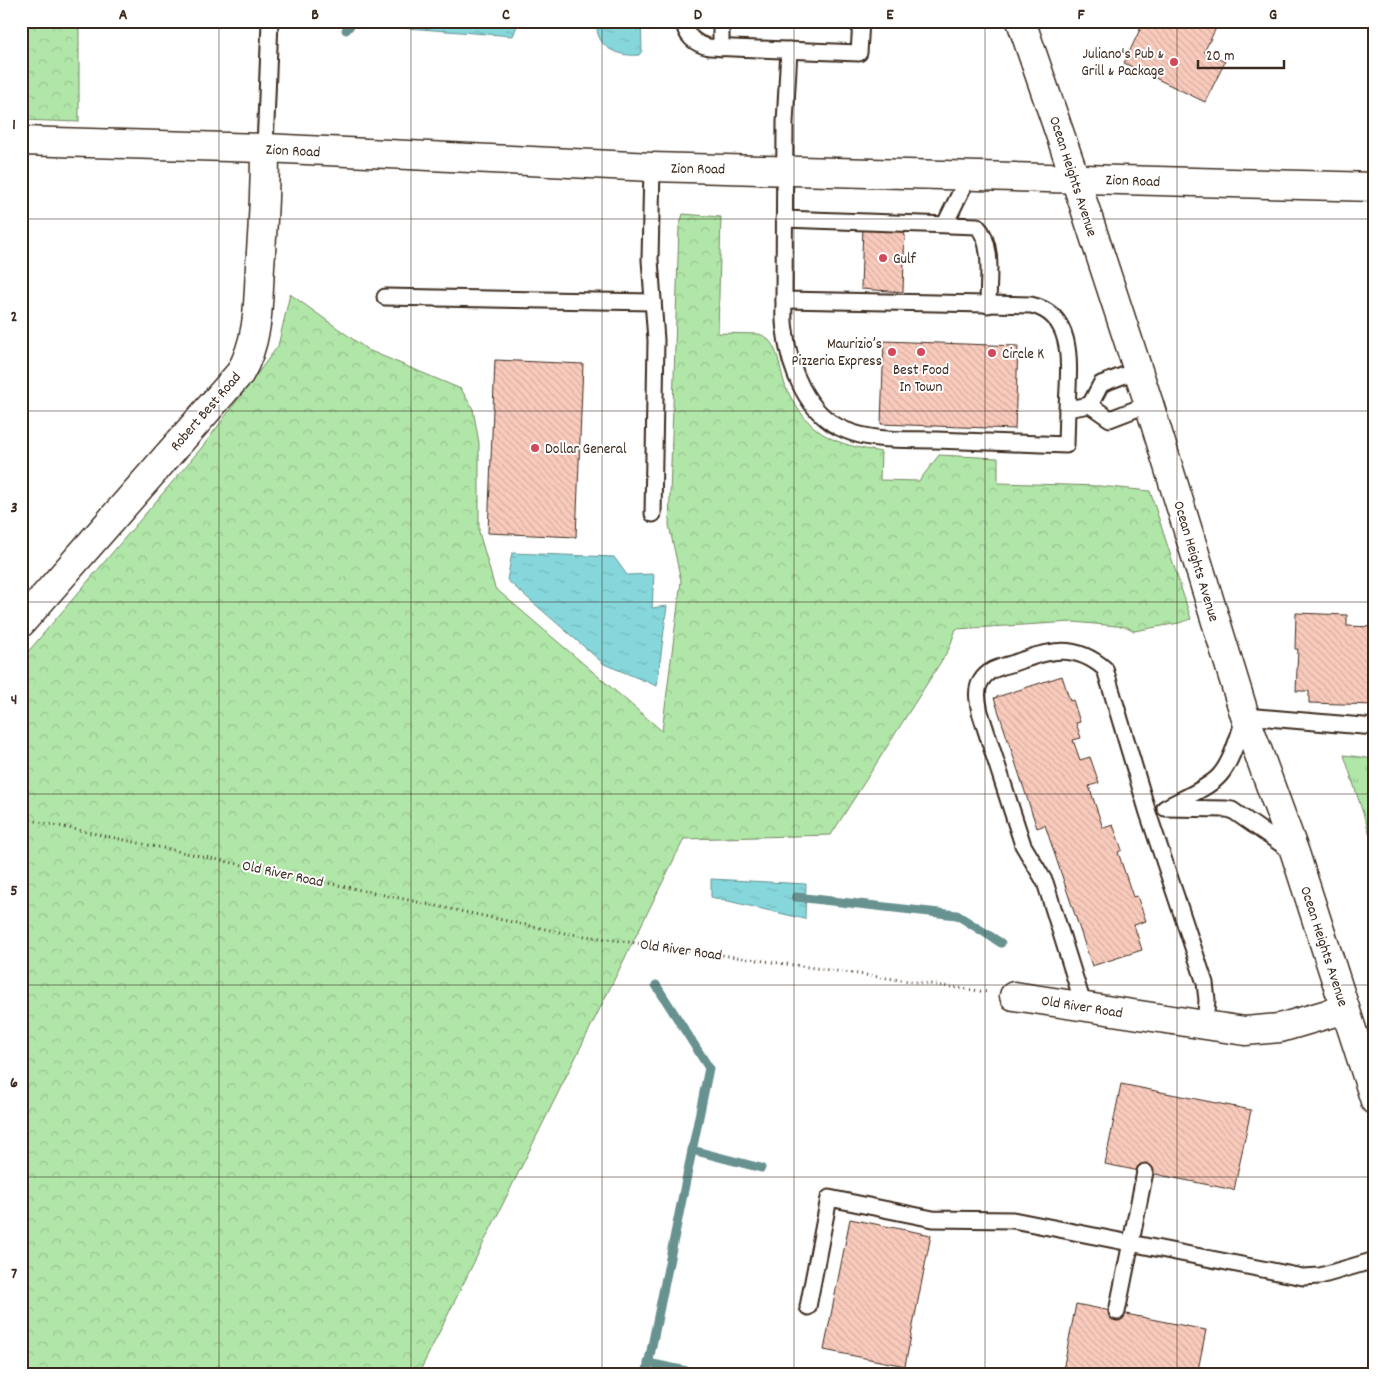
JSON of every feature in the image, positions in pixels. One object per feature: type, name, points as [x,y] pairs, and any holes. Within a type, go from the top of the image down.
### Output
[{"type":"street","name":"Ocean Heights Avenue","points":[[1021,21],[1149,404],[1245,716],[1295,853],[1375,1101]]},
{"type":"street","name":"Zion Road","points":[[21,141],[266,148],[652,167],[785,169],[1375,187]]},
{"type":"street","name":"Robert Best Road","points":[[21,623],[240,373],[246,362],[254,339],[258,303],[266,148]]},
{"type":"street","name":"Old River Road","points":[[1014,996],[1245,1031],[1280,1028],[1345,1009]]},
{"type":"lane","points":[[266,148],[270,21]]},
{"type":"lane","points":[[684,21],[685,30],[695,42],[704,46],[859,53],[860,21]]},
{"type":"lane","points":[[721,21],[721,48]]},
{"type":"lane","points":[[784,300],[1031,305],[1049,311],[1060,323],[1069,361],[1066,445],[877,438],[846,430],[830,421],[814,406],[802,390],[784,330],[784,300],[784,219],[789,50]]},
{"type":"lane","points":[[652,167],[650,260],[656,340],[653,514]]},
{"type":"lane","points":[[945,224],[970,175]]},
{"type":"lane","points":[[784,219],[977,226],[983,234],[987,245],[988,305]]},
{"type":"lane","points":[[385,297],[653,302]]},
{"type":"lane","points":[[1090,406],[1101,384],[1138,370]]},
{"type":"lane","points":[[1067,409],[1090,406],[1110,419],[1149,404]]},
{"type":"lane","points":[[1084,1007],[1045,882],[1023,845],[980,712],[977,697],[979,683],[990,671],[1046,652],[1080,654],[1095,660],[1105,669],[1148,813],[1204,983],[1207,1000],[1205,1025]]},
{"type":"lane","points":[[1148,813],[1165,808],[1208,785],[1220,776],[1226,768],[1245,716],[1375,727]]},
{"type":"lane","points":[[1165,808],[1232,810],[1295,853]]},
{"type":"lane","points":[[1118,1312],[1145,1172]]},
{"type":"lane","points":[[808,1307],[829,1198],[933,1218],[1013,1220],[1302,1277],[1320,1276],[1375,1260]]},
{"type":"path","name":"Old River Road","points":[[21,818],[564,933],[1014,996]]},
{"type":"green space","points":[[21,21],[79,21],[79,122],[21,120]]},
{"type":"green space","points":[[683,214],[721,217],[718,333],[759,334],[766,337],[775,350],[787,390],[802,414],[817,430],[830,438],[851,446],[881,452],[880,480],[919,481],[939,455],[998,458],[998,483],[1100,486],[1150,491],[1191,619],[1134,631],[1127,627],[1073,622],[956,629],[949,649],[831,835],[684,839],[418,1375],[21,1375],[21,660],[203,446],[278,346],[290,294],[368,350],[461,389],[473,409],[479,443],[479,532],[495,588],[662,731],[681,581],[669,525],[679,227]]},
{"type":"green space","points":[[1344,755],[1375,759],[1375,850]]},
{"type":"water","points":[[354,21],[519,21],[513,36],[354,24]]},
{"type":"water","points":[[597,21],[641,21],[642,51],[639,55],[630,55],[615,52],[608,48],[599,37]]},
{"type":"water","points":[[512,553],[614,557],[627,575],[654,574],[652,608],[667,606],[657,686],[604,664],[507,580]]},
{"type":"water","points":[[711,879],[806,884],[805,919],[711,897]]},
{"type":"building","points":[[750,21],[808,21],[808,24]]},
{"type":"building","name":"Juliano's Pub & Grill & Package","points":[[1144,21],[1207,21],[1217,26],[1204,52],[1225,62],[1205,102],[1124,63]]},
{"type":"building","name":"Gulf","points":[[863,224],[905,226],[903,292],[861,289]]},
{"type":"building","points":[[884,341],[1018,346],[1015,429],[881,424]]},
{"type":"building","name":"Dollar General","points":[[495,360],[583,364],[576,537],[488,533]]},
{"type":"building","points":[[1296,613],[1347,615],[1347,626],[1375,627],[1375,705],[1309,703],[1309,691],[1296,691],[1298,649],[1295,649]]},
{"type":"building","points":[[1062,676],[1070,701],[1073,700],[1080,722],[1076,723],[1081,738],[1073,740],[1080,760],[1090,757],[1099,783],[1089,786],[1103,828],[1113,825],[1122,850],[1118,852],[1133,897],[1137,896],[1146,921],[1134,925],[1142,950],[1092,966],[1045,825],[1037,828],[994,698]]},
{"type":"building","points":[[1121,1084],[1251,1110],[1234,1190],[1105,1164]]},
{"type":"building","points":[[850,1219],[931,1235],[905,1366],[824,1350]]},
{"type":"building","points":[[1076,1304],[1206,1330],[1197,1375],[1062,1375]]},
{"type":"waterway","points":[[346,30],[354,21]]},
{"type":"waterway","points":[[796,897],[957,915],[1001,943]]},
{"type":"waterway","points":[[646,1375],[709,1068],[656,985]]},
{"type":"waterway","points":[[692,1150],[761,1168]]},
{"type":"waterway","points":[[648,1363],[706,1375]]},
{"type":"place","name":"Juliano's Pub & Grill & Package","points":[[1174,62]]},
{"type":"place","name":"Gulf","points":[[883,258]]},
{"type":"place","name":"Maurizio’s Pizzeria Express","points":[[892,352]]},
{"type":"place","name":"Best Food In Town","points":[[921,352]]},
{"type":"place","name":"Circle K","points":[[992,353]]},
{"type":"place","name":"Dollar General","points":[[535,448]]}]
